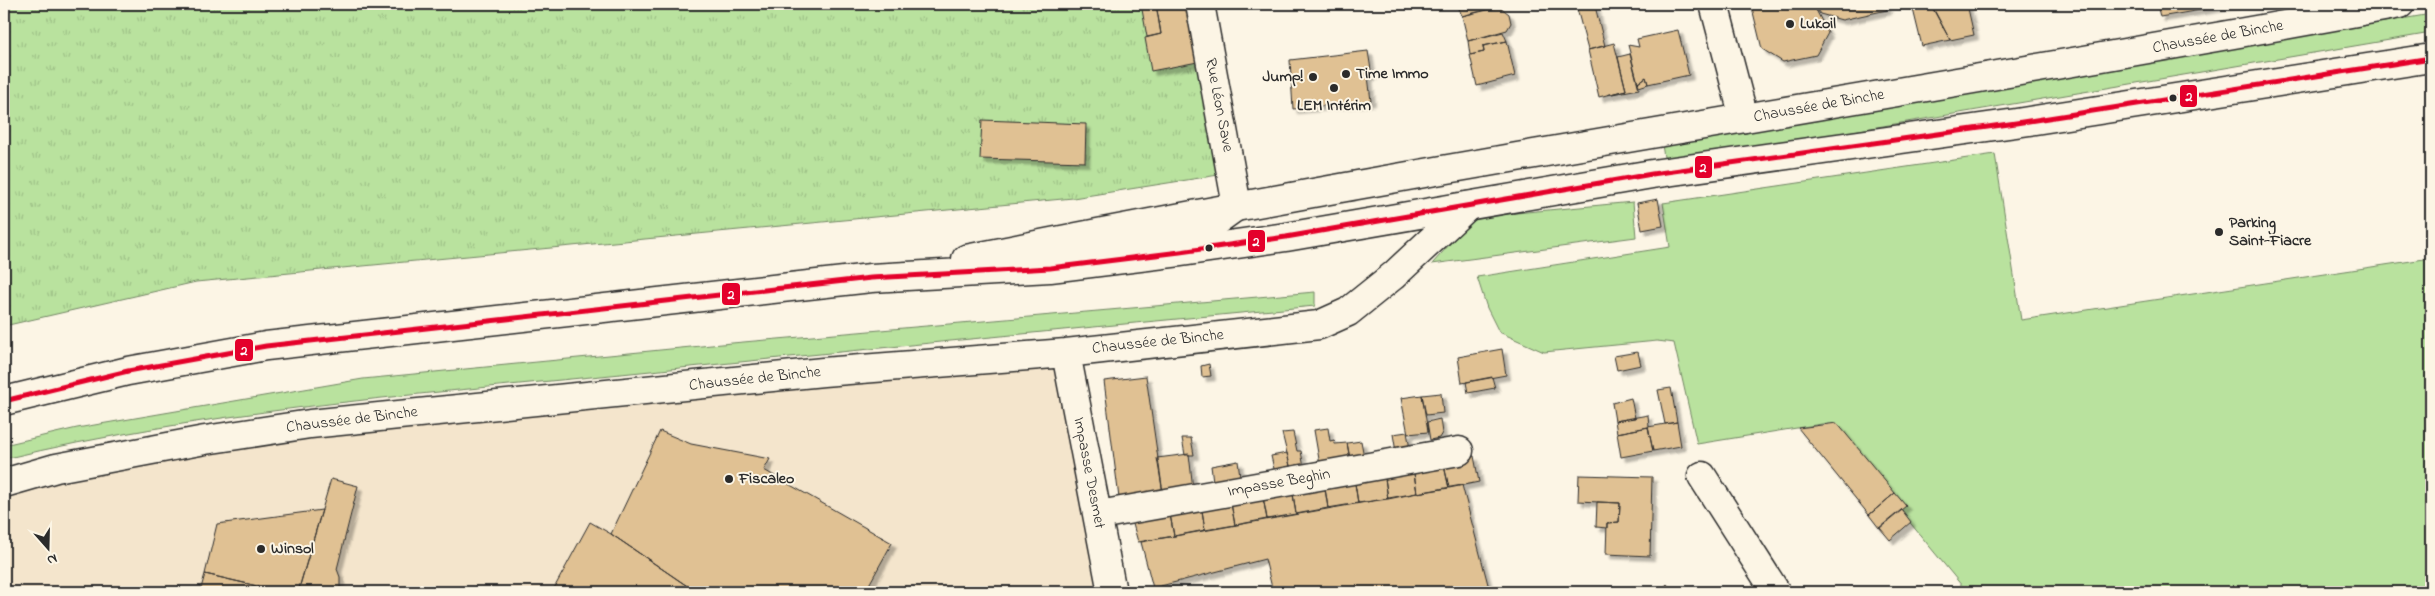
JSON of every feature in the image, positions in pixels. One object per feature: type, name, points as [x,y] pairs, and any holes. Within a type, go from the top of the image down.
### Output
[{"type":"main road","name":"Rue Léon Save","points":[[1200,4],[1237,206]]},
{"type":"main road","points":[[1714,4],[1744,118]]},
{"type":"main road","name":"Chaussée de Binche","points":[[871,278],[1237,206],[2151,50],[2400,4]]},
{"type":"main road","name":"Chaussée de Binche","points":[[4,401],[128,371],[266,346],[871,278],[1050,268],[1276,238],[1652,174],[2016,123],[2431,58]]},
{"type":"main road","name":"Chaussée de Binche","points":[[1050,268],[1100,248],[1212,224],[1237,206]]},
{"type":"main road","name":"Chaussée de Binche","points":[[4,483],[56,468],[205,440],[310,424],[823,372],[1066,353],[1319,325],[1348,312],[1378,288],[1468,206]]},
{"type":"main road","name":"Impasse Desmet","points":[[1066,353],[1099,516],[1106,568],[1112,592]]},
{"type":"main road","name":"Impasse Beghin","points":[[1099,516],[1459,451]]},
{"type":"main road","points":[[1702,476],[1776,592]]},
{"type":"shaded area","points":[[1066,353],[1112,592],[4,592],[4,483],[205,440]]},
{"type":"green space","points":[[4,4],[1200,4],[1231,173],[1073,198],[196,282],[4,326]]},
{"type":"green space","points":[[2431,14],[2431,33],[1665,163],[1662,145]]},
{"type":"green space","points":[[1995,154],[2021,320],[2431,258],[2431,592],[1967,592],[1828,423],[1697,444],[1674,343],[1657,341],[1544,352],[1499,332],[1487,308],[1477,277],[1670,247],[1663,203]]},
{"type":"green space","points":[[1633,202],[1636,237],[1432,264],[1474,217]]},
{"type":"green space","points":[[1315,292],[1315,306],[1047,331],[301,407],[152,429],[4,459],[4,445],[77,428],[363,379],[732,343]]},
{"type":"building","points":[[1141,4],[1156,4],[1161,34],[1147,37]]},
{"type":"building","points":[[1156,4],[1192,4],[1203,61],[1151,71],[1145,38],[1161,34]]},
{"type":"building","points":[[1457,4],[1495,4],[1496,7],[1462,16]]},
{"type":"building","points":[[1588,4],[1589,7],[1595,6],[1605,46],[1588,50],[1576,5]]},
{"type":"building","name":"Lukoil","points":[[1751,4],[1813,4],[1828,33],[1816,55],[1783,62],[1762,49]]},
{"type":"building","points":[[1813,4],[1886,4],[1887,10],[1842,20],[1820,14]]},
{"type":"building","points":[[1931,4],[1950,40],[1922,46],[1912,5]]},
{"type":"building","points":[[1938,4],[1967,4],[1974,35],[1950,40],[1933,9],[1939,7]]},
{"type":"building","points":[[2157,4],[2235,4],[2160,17]]},
{"type":"building","points":[[1500,7],[1509,14],[1511,23],[1507,30],[1468,41],[1462,16]]},
{"type":"building","points":[[1678,30],[1689,75],[1648,84],[1646,77],[1638,83],[1628,45],[1639,47],[1637,39]]},
{"type":"building","points":[[1503,32],[1507,41],[1483,46],[1484,52],[1470,55],[1468,41]]},
{"type":"building","points":[[1507,41],[1515,76],[1477,86],[1470,55],[1484,52],[1483,46]]},
{"type":"building","points":[[1614,43],[1626,90],[1599,97],[1588,50]]},
{"type":"building","points":[[1368,51],[1372,76],[1368,76],[1371,101],[1293,109],[1290,60]]},
{"type":"building","points":[[1630,54],[1639,89],[1607,95],[1626,90],[1618,57]]},
{"type":"building","points":[[1646,77],[1648,84],[1639,87],[1638,83]]},
{"type":"building","points":[[982,120],[1086,124],[1085,162],[980,159]]},
{"type":"building","points":[[1658,199],[1663,226],[1642,230],[1637,203]]},
{"type":"building","points":[[1502,349],[1506,375],[1462,383],[1458,357]]},
{"type":"building","points":[[1638,352],[1641,365],[1617,370],[1614,356]]},
{"type":"building","points":[[1209,364],[1211,376],[1202,377],[1201,366]]},
{"type":"building","points":[[1146,376],[1163,493],[1119,498],[1104,381]]},
{"type":"building","points":[[1492,377],[1495,388],[1468,393],[1466,382]]},
{"type":"building","points":[[1671,388],[1677,422],[1665,424],[1658,390]]},
{"type":"building","points":[[1441,393],[1443,413],[1426,415],[1422,395]]},
{"type":"building","points":[[1422,395],[1428,432],[1408,434],[1401,398]]},
{"type":"building","points":[[1631,398],[1635,418],[1615,421],[1612,403]]},
{"type":"building","points":[[1648,415],[1649,427],[1617,433],[1615,421]]},
{"type":"building","points":[[1440,419],[1442,433],[1439,438],[1430,440],[1427,422]]},
{"type":"building","points":[[1677,422],[1681,446],[1653,451],[1648,427]]},
{"type":"building","points":[[1837,423],[1895,493],[1869,515],[1798,428]]},
{"type":"building","points":[[1648,427],[1653,451],[1621,457],[1617,433]]},
{"type":"building","points":[[1328,428],[1330,441],[1334,440],[1335,444],[1347,443],[1350,459],[1320,465],[1314,430]]},
{"type":"building","points":[[660,431],[691,444],[770,459],[764,470],[892,543],[865,592],[696,592],[611,534]]},
{"type":"building","points":[[1293,432],[1297,451],[1301,451],[1304,468],[1291,470],[1282,433]]},
{"type":"building","points":[[1407,432],[1410,449],[1396,452],[1393,434]]},
{"type":"building","points":[[1182,438],[1191,438],[1194,455],[1185,455]]},
{"type":"building","points":[[1361,441],[1364,457],[1350,459],[1347,443]]},
{"type":"building","points":[[1287,453],[1291,470],[1275,473],[1271,456]]},
{"type":"building","points":[[1189,454],[1193,489],[1163,493],[1157,458]]},
{"type":"building","points":[[1474,456],[1479,482],[1449,488],[1443,461]]},
{"type":"building","points":[[1238,461],[1240,476],[1213,481],[1211,466]]},
{"type":"building","points":[[1443,461],[1449,488],[1417,493],[1413,467]]},
{"type":"building","points":[[1413,467],[1417,493],[1388,499],[1384,471]]},
{"type":"building","points":[[1384,471],[1388,499],[1358,503],[1354,477]]},
{"type":"building","points":[[1579,475],[1652,477],[1650,556],[1606,554],[1607,523],[1619,522],[1620,503],[1578,501]]},
{"type":"building","points":[[1354,477],[1358,503],[1328,508],[1324,482]]},
{"type":"building","points":[[331,479],[358,486],[337,569],[340,577],[340,589],[332,592],[298,592]]},
{"type":"building","points":[[1324,482],[1328,508],[1296,514],[1292,487]]},
{"type":"building","points":[[1462,485],[1490,592],[1273,592],[1265,559],[1153,588],[1141,542]]},
{"type":"building","points":[[1292,487],[1296,514],[1267,519],[1262,492]]},
{"type":"building","points":[[1262,492],[1267,519],[1235,525],[1230,498]]},
{"type":"building","points":[[1895,493],[1906,506],[1879,528],[1869,515]]},
{"type":"building","points":[[1230,498],[1235,525],[1205,530],[1201,504]]},
{"type":"building","points":[[1597,502],[1620,503],[1619,522],[1607,523],[1607,528],[1596,527]]},
{"type":"building","points":[[1201,504],[1205,530],[1174,536],[1169,509]]},
{"type":"building","points":[[1169,509],[1174,536],[1138,542],[1131,517]]},
{"type":"building","name":"Winsol","points":[[322,510],[298,592],[283,592],[205,574],[217,524]]},
{"type":"building","points":[[1902,510],[1911,522],[1890,540],[1880,528]]},
{"type":"building","points":[[590,522],[611,534],[696,592],[552,592]]},
{"type":"building","points":[[205,574],[283,592],[200,592]]},
{"type":"building","points":[[1667,584],[1673,592],[1659,592]]},
{"type":"transit line","name":"2","points":[[4,401],[128,371],[266,346],[871,278],[1050,268],[1180,252],[1286,237],[1652,174],[2016,123],[2431,58]]},
{"type":"place","name":"Lukoil","points":[[1790,24]]},
{"type":"place","name":"Time Immo","points":[[1346,74]]},
{"type":"place","name":"Jump!","points":[[1313,77]]},
{"type":"place","name":"LEM Intérim","points":[[1334,88]]},
{"type":"place","name":"Parking Saint-Fiacre","points":[[2219,232]]},
{"type":"place","name":"Fiscaleo","points":[[729,479]]},
{"type":"place","name":"Winsol","points":[[261,549]]}]
